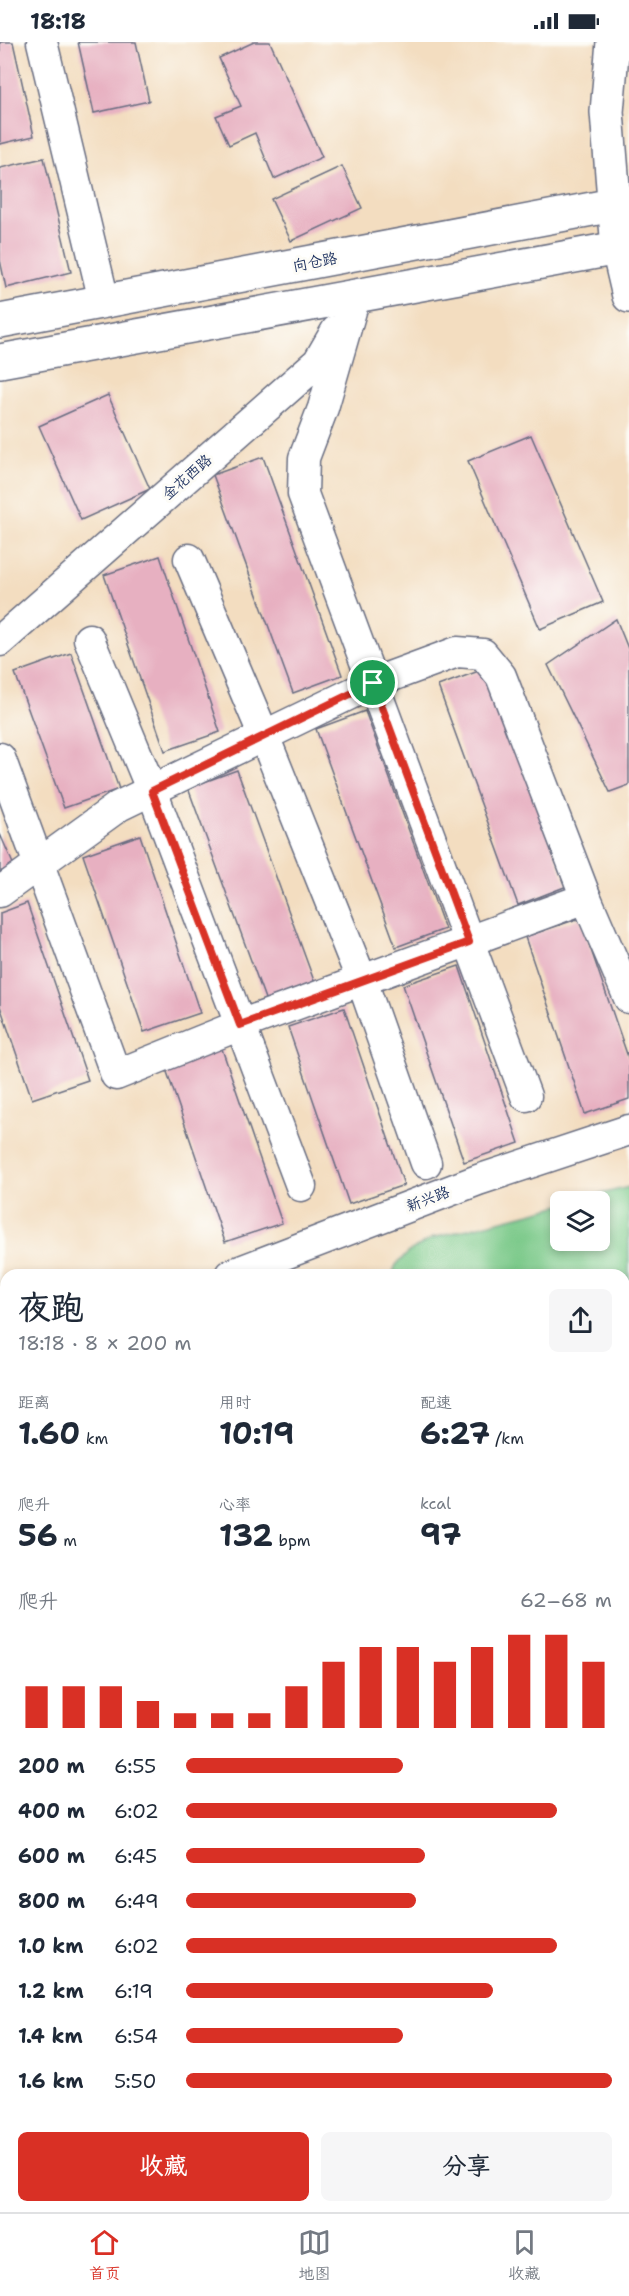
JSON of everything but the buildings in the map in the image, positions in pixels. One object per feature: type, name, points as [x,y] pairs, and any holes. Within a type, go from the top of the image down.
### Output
[{"type":"street","points":[[42,42],[104,301]]},
{"type":"street","points":[[613,42],[607,112],[621,204],[623,248],[629,296]]},
{"type":"street","name":"向仓路","points":[[0,321],[621,204]]},
{"type":"street","points":[[0,361],[623,248]]},
{"type":"street","points":[[355,297],[323,408],[304,458],[303,494],[526,1096]]},
{"type":"street","name":"金花西路","points":[[0,641],[318,362],[355,297]]},
{"type":"street","points":[[189,559],[264,736],[362,981],[426,1163]]},
{"type":"street","points":[[89,639],[152,791],[301,1186]]},
{"type":"street","points":[[0,892],[119,806],[373,683],[457,652],[483,654],[501,675],[586,898],[629,998]]},
{"type":"street","points":[[0,758],[116,1075],[240,1025],[586,898]]},
{"type":"street","name":"新兴路","points":[[246,1269],[478,1180],[629,1130]]},
{"type":"green space","points":[[629,1187],[629,1269],[394,1269],[411,1250],[433,1238],[550,1208],[550,1251],[610,1251],[610,1192]]},
{"type":"route","points":[[373,683],[469,942],[240,1025],[152,791],[373,683]]}]
